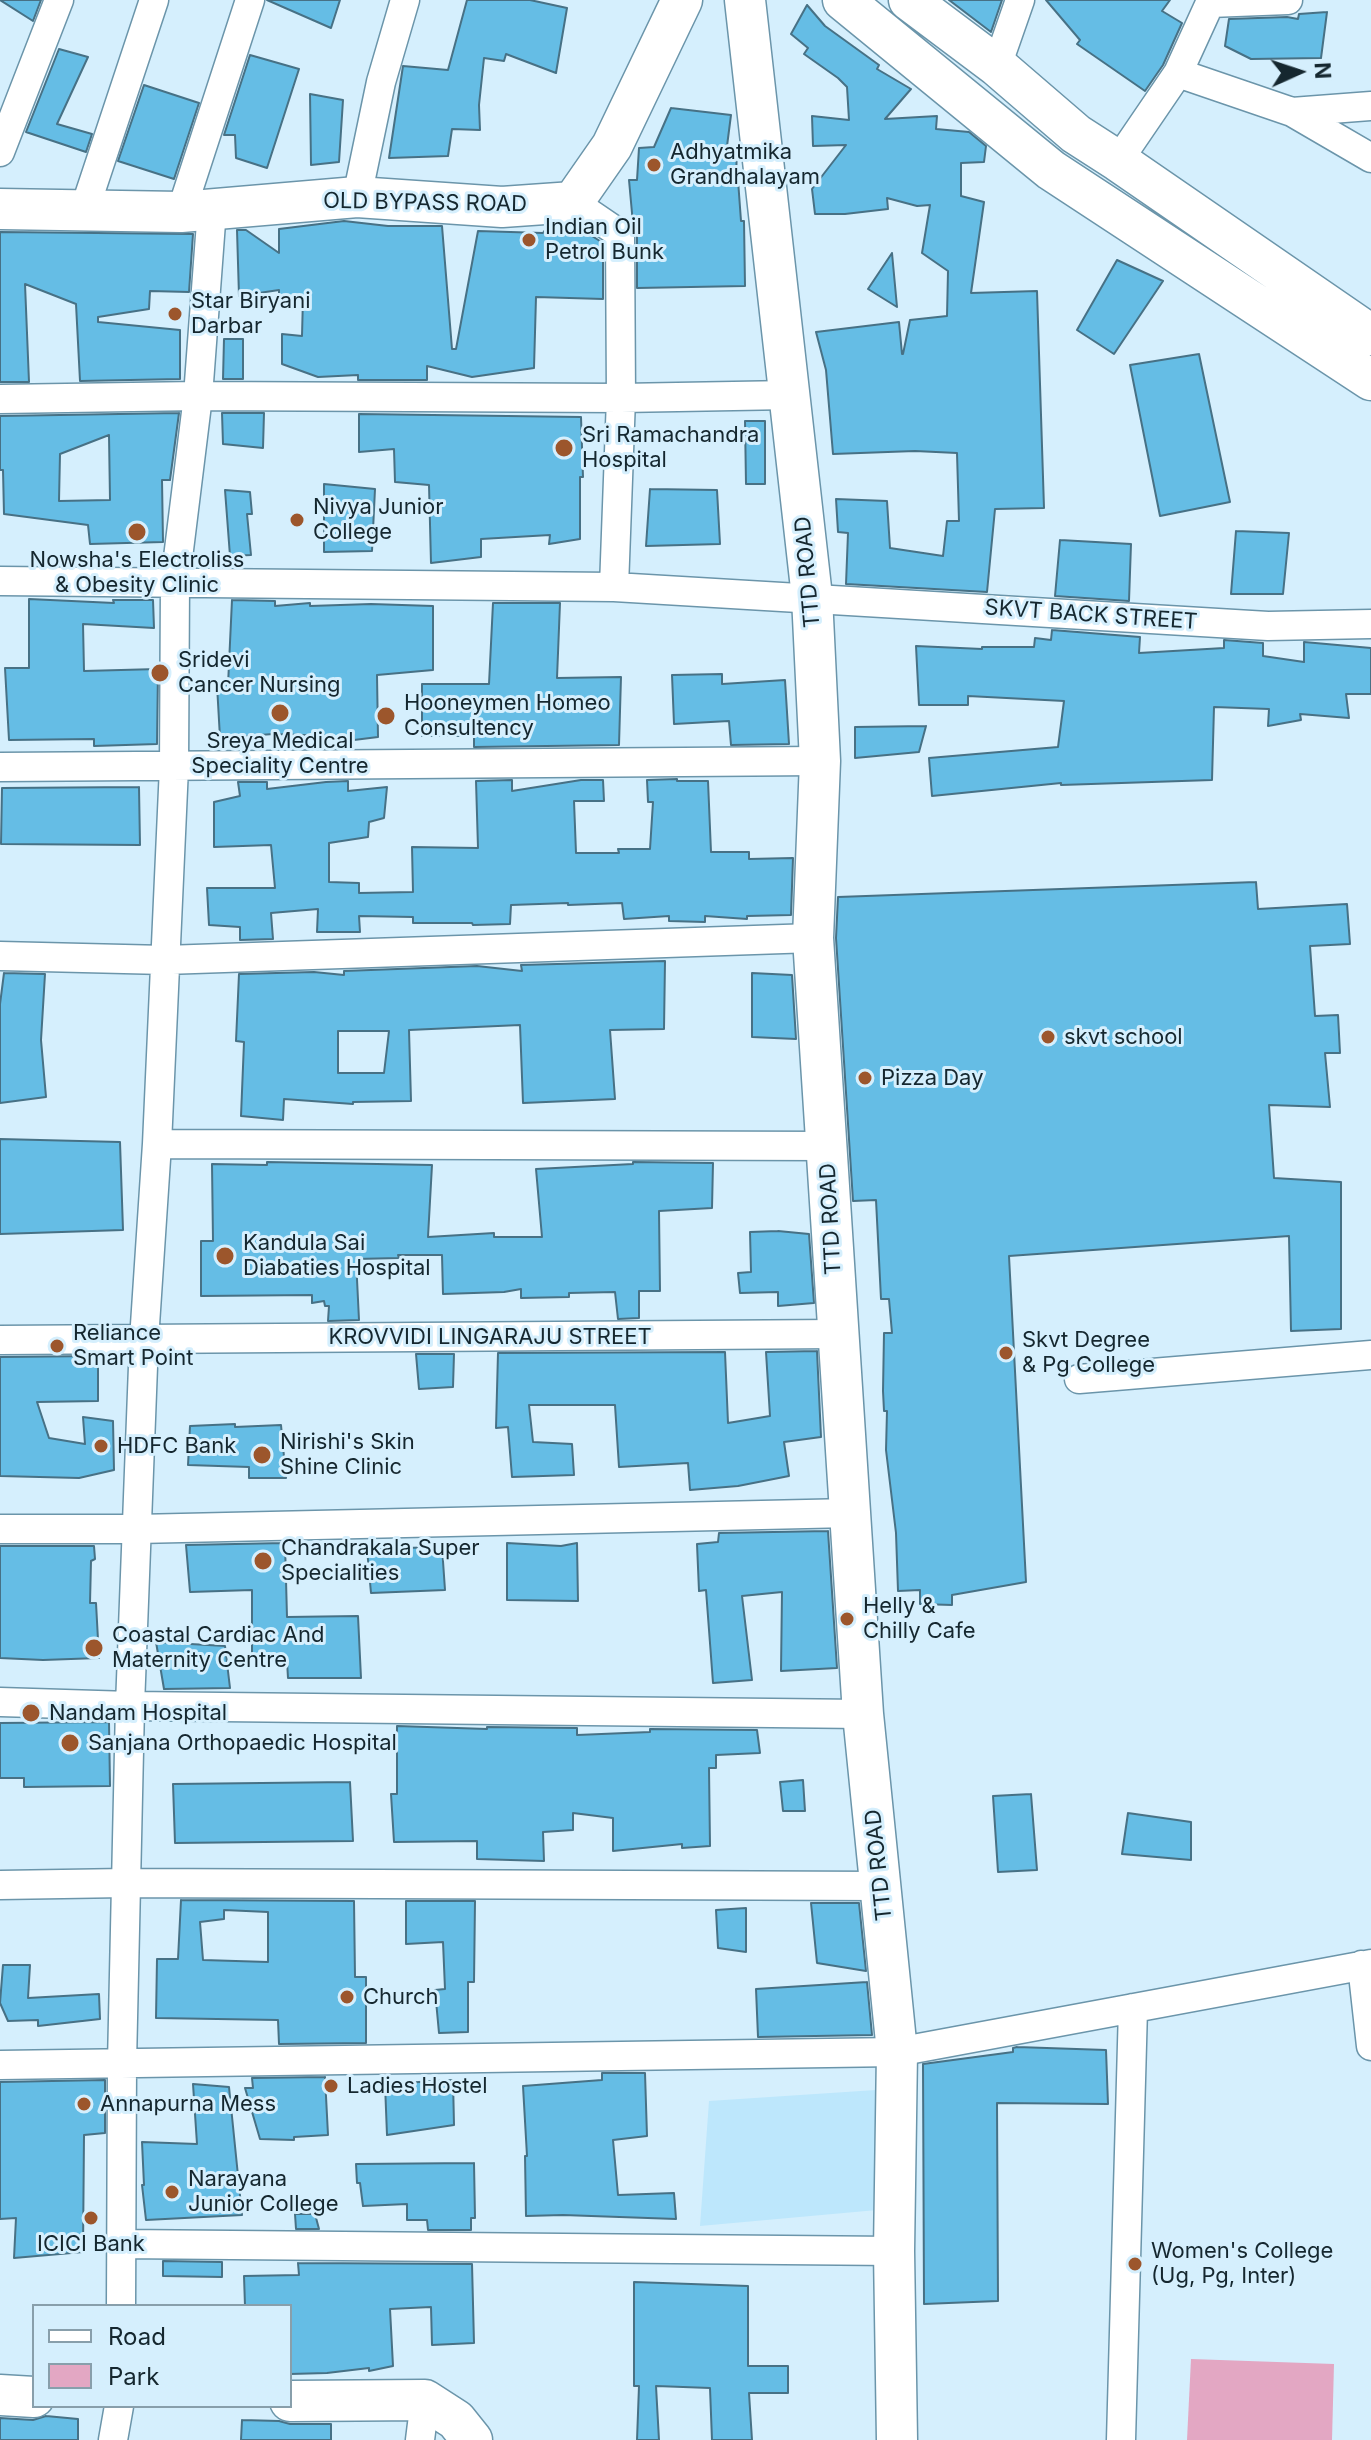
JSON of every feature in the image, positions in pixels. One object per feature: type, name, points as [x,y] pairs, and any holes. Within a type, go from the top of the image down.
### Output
[{"type":"street","points":[[0,152],[59,0]]},
{"type":"street","points":[[84,211],[154,0]]},
{"type":"street","points":[[121,2304],[122,2063],[130,1706],[144,1340],[157,1144],[174,767],[175,582],[198,396],[197,210],[250,0]]},
{"type":"street","points":[[357,197],[381,82],[405,0]]},
{"type":"street","points":[[614,587],[621,398],[620,234],[573,202],[612,146],[682,0]]},
{"type":"street","name":"TTD ROAD","points":[[745,0],[812,597],[820,761],[813,938],[863,1714],[897,2052],[894,2251],[897,2440]]},
{"type":"street","points":[[843,0],[1051,170],[1371,380]]},
{"type":"street","points":[[909,0],[997,66],[1076,134],[1371,335]]},
{"type":"street","points":[[997,66],[1020,0]]},
{"type":"street","points":[[1118,161],[1178,73],[1210,2],[1288,0]]},
{"type":"street","points":[[1178,73],[1292,112],[1371,158]]},
{"type":"street","points":[[1292,112],[1371,106]]},
{"type":"street","points":[[1051,170],[1076,134]]},
{"type":"street","name":"OLD BYPASS ROAD","points":[[0,209],[197,210],[357,197],[502,207],[573,202]]},
{"type":"street","points":[[0,399],[790,395]]},
{"type":"street","name":"SKVT BACK STREET","points":[[0,581],[614,587],[1268,626],[1371,624]]},
{"type":"street","points":[[0,767],[820,761]]},
{"type":"street","points":[[0,956],[165,960],[813,938]]},
{"type":"street","points":[[157,1144],[827,1146]]},
{"type":"street","name":"KROVVIDI LINGARAJU STREET","points":[[0,1340],[837,1334]]},
{"type":"street","points":[[1079,1379],[1371,1355]]},
{"type":"street","points":[[0,1529],[137,1529],[851,1513]]},
{"type":"street","points":[[0,1702],[863,1714]]},
{"type":"street","points":[[0,1885],[881,1886]]},
{"type":"street","points":[[0,2065],[897,2052],[1367,1964],[1371,2046]]},
{"type":"street","points":[[1121,2440],[1133,2008]]},
{"type":"street","points":[[122,2244],[894,2251]]},
{"type":"street","points":[[0,2395],[32,2397]]},
{"type":"street","points":[[292,2401],[425,2400],[456,2420],[472,2440]]},
{"type":"street","points":[[420,2440],[425,2400]]},
{"type":"street","points":[[113,2440],[119,2408]]},
{"type":"shaded area","points":[[876,2090],[877,2210],[700,2226],[709,2101]]},
{"type":"green space","points":[[1191,2359],[1334,2364],[1332,2440],[1187,2440]]},
{"type":"building","points":[[0,0],[41,0],[33,21]]},
{"type":"building","points":[[267,0],[340,0],[331,28]]},
{"type":"building","points":[[467,0],[530,0],[567,8],[556,73],[506,54],[504,61],[484,58],[480,130],[452,129],[448,156],[389,158],[403,66],[448,70]]},
{"type":"building","points":[[949,0],[1002,0],[991,32]]},
{"type":"building","points":[[1046,0],[1170,0],[1162,11],[1182,23],[1163,65],[1145,91],[1077,44],[1080,40]]},
{"type":"building","points":[[807,5],[825,26],[879,65],[877,69],[911,89],[885,119],[937,116],[936,129],[969,132],[986,146],[984,162],[961,163],[961,196],[984,202],[971,293],[1037,291],[1044,508],[995,509],[987,592],[846,584],[848,533],[838,532],[836,499],[887,501],[890,548],[943,556],[947,521],[959,521],[957,453],[833,454],[826,370],[816,332],[899,322],[903,354],[910,320],[947,316],[948,271],[922,253],[930,205],[917,206],[887,198],[888,209],[815,214],[812,189],[846,145],[813,146],[812,116],[849,120],[847,87],[804,54],[808,48],[791,34]]},
{"type":"building","points":[[1327,12],[1321,58],[1251,59],[1225,46],[1229,19],[1298,19],[1299,14]]},
{"type":"building","points":[[59,49],[88,57],[57,124],[92,134],[86,152],[26,132]]},
{"type":"building","points":[[250,55],[299,69],[267,168],[236,158],[235,135],[224,135]]},
{"type":"building","points":[[144,85],[199,103],[174,179],[118,161]]},
{"type":"building","points":[[310,94],[343,100],[339,162],[311,165]]},
{"type":"building","points":[[671,108],[731,115],[727,146],[737,146],[736,180],[741,221],[744,221],[745,286],[637,288],[637,234],[633,224],[629,180],[637,180],[639,148],[654,147]]},
{"type":"building","points":[[344,221],[388,226],[442,226],[452,349],[456,349],[478,231],[543,233],[547,227],[592,236],[603,243],[603,299],[536,297],[534,368],[472,377],[427,366],[427,380],[358,380],[358,375],[318,377],[282,364],[282,334],[302,336],[303,297],[279,296],[279,290],[239,296],[237,230],[246,230],[279,253],[279,229]]},
{"type":"building","points":[[0,232],[193,234],[189,292],[150,291],[149,309],[98,317],[98,322],[180,330],[180,379],[80,381],[76,304],[25,284],[29,382],[0,382]]},
{"type":"building","points":[[892,253],[897,307],[868,289]]},
{"type":"building","points":[[1117,260],[1163,281],[1114,354],[1077,330]]},
{"type":"building","points":[[224,339],[243,339],[243,379],[223,379]]},
{"type":"building","points":[[1199,354],[1230,502],[1160,516],[1130,365]]},
{"type":"building","points":[[179,413],[170,480],[162,480],[163,542],[90,544],[88,525],[4,514],[0,416]],"holes":[[[109,435],[110,500],[59,501],[60,454]]]},
{"type":"building","points":[[222,413],[264,413],[263,448],[223,444]]},
{"type":"building","points":[[359,414],[581,417],[583,477],[580,477],[580,539],[549,544],[550,535],[481,539],[481,557],[431,563],[429,485],[395,482],[394,449],[359,452]]},
{"type":"building","points":[[745,421],[765,421],[765,484],[746,484]]},
{"type":"building","points":[[324,484],[375,489],[372,551],[324,552]]},
{"type":"building","points":[[650,489],[717,490],[720,544],[646,546]]},
{"type":"building","points":[[225,490],[250,492],[252,514],[247,514],[251,555],[230,556]]},
{"type":"building","points":[[1236,531],[1289,533],[1283,594],[1231,594]]},
{"type":"building","points":[[1060,540],[1131,544],[1129,601],[1055,596]]},
{"type":"building","points":[[29,599],[114,603],[113,600],[153,600],[154,628],[83,624],[84,671],[158,669],[157,744],[94,746],[94,739],[9,740],[5,668],[29,668]]},
{"type":"building","points":[[232,600],[275,601],[275,606],[310,603],[310,606],[433,606],[433,670],[377,675],[378,737],[354,740],[354,735],[333,738],[273,734],[220,738],[217,685],[228,685]]},
{"type":"building","points":[[493,603],[560,603],[557,678],[621,677],[619,745],[474,747],[474,736],[422,736],[422,684],[489,684]]},
{"type":"building","points":[[1052,630],[1140,637],[1139,653],[1224,648],[1224,640],[1263,643],[1263,656],[1304,662],[1304,642],[1371,648],[1371,694],[1346,694],[1349,718],[1300,714],[1301,720],[1268,726],[1269,709],[1214,707],[1212,780],[1061,783],[932,796],[929,758],[1058,747],[1064,701],[968,696],[968,705],[919,705],[916,646],[982,649],[1034,647],[1035,638],[1051,640]]},
{"type":"building","points":[[722,674],[722,684],[785,680],[789,744],[731,745],[729,721],[674,724],[672,675]]},
{"type":"building","points":[[926,726],[919,752],[855,758],[855,727]]},
{"type":"building","points":[[512,780],[512,791],[581,780],[603,780],[604,801],[574,801],[576,853],[619,853],[618,849],[650,849],[653,802],[648,802],[647,780],[708,781],[711,852],[749,852],[749,859],[793,858],[791,915],[747,916],[747,919],[705,916],[705,922],[669,921],[669,916],[624,919],[622,903],[568,903],[511,905],[510,924],[413,923],[413,917],[359,916],[360,932],[317,932],[318,909],[271,913],[273,939],[240,940],[240,927],[209,925],[207,888],[275,888],[271,845],[214,847],[214,802],[240,796],[238,782],[267,782],[267,789],[348,781],[348,791],[387,787],[384,818],[369,822],[368,837],[329,843],[329,882],[359,883],[359,893],[413,892],[412,847],[478,848],[476,781]]},
{"type":"building","points":[[139,787],[140,845],[1,844],[2,788]]},
{"type":"building","points":[[1256,882],[1258,909],[1347,904],[1350,944],[1310,946],[1315,1016],[1338,1015],[1340,1053],[1325,1053],[1330,1107],[1269,1105],[1274,1178],[1341,1182],[1341,1329],[1291,1331],[1289,1236],[1009,1256],[1026,1582],[952,1595],[952,1605],[920,1604],[920,1590],[898,1591],[896,1533],[886,1450],[887,1411],[884,1411],[883,1391],[884,1333],[892,1333],[889,1299],[881,1299],[876,1200],[853,1201],[836,938],[838,897]]},
{"type":"building","points":[[665,961],[664,1029],[610,1030],[615,1099],[523,1103],[520,1025],[409,1030],[411,1101],[353,1104],[284,1099],[283,1120],[241,1116],[244,1042],[236,1041],[239,974],[314,972],[344,975],[344,971],[477,966],[522,971],[521,965]],"holes":[[[338,1031],[389,1031],[384,1073],[338,1073]]]},
{"type":"building","points":[[4,973],[45,974],[41,1040],[46,1097],[0,1103],[0,1004]]},
{"type":"building","points":[[752,973],[792,975],[796,1039],[752,1037]]},
{"type":"building","points":[[0,1139],[120,1142],[123,1230],[0,1234]]},
{"type":"building","points":[[267,1162],[432,1165],[428,1237],[494,1233],[494,1237],[542,1237],[536,1169],[633,1162],[713,1163],[712,1208],[659,1211],[660,1291],[639,1291],[639,1318],[618,1319],[615,1292],[521,1298],[521,1289],[443,1294],[442,1255],[398,1255],[399,1258],[356,1259],[359,1320],[328,1321],[329,1306],[325,1306],[324,1301],[312,1303],[312,1295],[201,1296],[201,1241],[213,1241],[212,1164],[267,1165]]},
{"type":"building","points":[[750,1232],[809,1234],[814,1303],[778,1306],[778,1292],[740,1293],[738,1273],[751,1272]]},
{"type":"building","points":[[817,1351],[821,1437],[784,1442],[789,1476],[738,1486],[690,1490],[688,1463],[619,1467],[615,1405],[529,1405],[533,1442],[572,1444],[574,1475],[512,1477],[508,1427],[496,1428],[498,1353],[725,1352],[728,1423],[770,1416],[766,1352]]},
{"type":"building","points":[[416,1354],[454,1354],[453,1387],[419,1389]]},
{"type":"building","points":[[98,1356],[98,1401],[37,1402],[49,1438],[85,1444],[83,1417],[113,1421],[114,1470],[79,1478],[0,1476],[0,1357]]},
{"type":"building","points":[[235,1424],[235,1427],[281,1425],[286,1478],[249,1478],[249,1467],[188,1465],[190,1426]]},
{"type":"building","points":[[828,1531],[837,1668],[781,1671],[782,1592],[742,1596],[752,1680],[713,1683],[706,1590],[699,1591],[697,1544],[718,1542],[719,1533]]},
{"type":"building","points":[[285,1543],[287,1617],[358,1616],[361,1678],[288,1678],[287,1661],[252,1660],[252,1590],[190,1592],[186,1545]]},
{"type":"building","points":[[507,1543],[561,1546],[577,1543],[578,1601],[507,1600]]},
{"type":"building","points":[[0,1546],[94,1546],[90,1603],[96,1603],[99,1658],[0,1658]]},
{"type":"building","points":[[442,1547],[445,1590],[371,1593],[367,1549]]},
{"type":"building","points":[[156,1642],[225,1646],[230,1688],[164,1689]]},
{"type":"building","points":[[109,1722],[110,1786],[24,1787],[24,1778],[0,1778],[0,1723]]},
{"type":"building","points":[[397,1726],[577,1728],[577,1735],[650,1732],[650,1729],[757,1730],[760,1753],[716,1755],[716,1768],[709,1768],[710,1846],[682,1848],[682,1844],[613,1851],[613,1818],[573,1813],[573,1830],[543,1832],[544,1861],[477,1859],[477,1841],[394,1842],[391,1794],[397,1794]]},
{"type":"building","points":[[803,1780],[805,1811],[783,1811],[780,1782]]},
{"type":"building","points":[[350,1782],[353,1841],[175,1843],[173,1784]]},
{"type":"building","points":[[1031,1794],[1037,1870],[998,1872],[993,1796]]},
{"type":"building","points":[[1128,1813],[1191,1822],[1191,1860],[1122,1854]]},
{"type":"building","points":[[181,1900],[354,1901],[355,1977],[366,1977],[366,2043],[279,2044],[278,2020],[156,2018],[157,1959],[178,1959]],"holes":[[[224,1910],[268,1912],[268,1962],[203,1960],[200,1922],[224,1919]]]},
{"type":"building","points":[[406,1901],[475,1901],[474,1982],[468,1982],[468,2032],[439,2033],[435,1990],[445,1989],[443,1942],[406,1944]]},
{"type":"building","points":[[811,1903],[859,1903],[866,1971],[817,1963]]},
{"type":"building","points":[[746,1908],[746,1952],[718,1948],[716,1910]]},
{"type":"building","points":[[3,1965],[30,1965],[28,1998],[99,1994],[100,2019],[38,2026],[38,2020],[8,2021],[0,2003]]},
{"type":"building","points":[[867,1982],[872,2035],[758,2037],[756,1989]]},
{"type":"building","points":[[1013,2048],[1106,2050],[1108,2104],[997,2103],[998,2301],[924,2304],[923,2064],[1013,2052]]},
{"type":"building","points":[[602,2073],[645,2073],[647,2136],[613,2140],[618,2195],[674,2193],[676,2219],[526,2216],[523,2086],[602,2080]]},
{"type":"building","points":[[325,2077],[328,2135],[294,2137],[294,2140],[260,2139],[245,2088],[253,2088],[252,2078]]},
{"type":"building","points":[[105,2080],[105,2133],[84,2135],[83,2252],[14,2258],[16,2218],[0,2219],[0,2082]]},
{"type":"building","points":[[453,2080],[454,2125],[387,2135],[385,2084]]},
{"type":"building","points":[[193,2084],[229,2087],[242,2215],[146,2220],[142,2142],[197,2144]]},
{"type":"building","points":[[474,2163],[475,2218],[471,2218],[471,2230],[428,2230],[427,2220],[407,2220],[407,2204],[363,2206],[356,2164]]},
{"type":"building","points":[[295,2214],[315,2214],[319,2229],[296,2229]]},
{"type":"building","points":[[163,2261],[222,2262],[222,2277],[163,2276]]},
{"type":"building","points":[[298,2263],[472,2264],[474,2343],[432,2345],[431,2307],[390,2309],[393,2366],[369,2371],[369,2368],[292,2374],[292,2304],[245,2304],[244,2276],[299,2275]]},
{"type":"building","points":[[634,2282],[748,2286],[748,2366],[788,2366],[788,2393],[749,2393],[752,2440],[712,2440],[710,2388],[656,2386],[659,2440],[637,2440],[639,2386],[634,2386]]},
{"type":"building","points":[[46,2416],[78,2419],[78,2440],[0,2440],[0,2418],[33,2420]]},
{"type":"building","points":[[242,2420],[331,2424],[331,2440],[241,2440]]},
{"type":"place","name":"Adhyatmika Grandhalayam","points":[[654,165]]},
{"type":"place","name":"Indian Oil Petrol Bunk","points":[[529,240]]},
{"type":"place","name":"Star Biryani Darbar","points":[[175,314]]},
{"type":"place","name":"Sri Ramachandra Hospital","points":[[564,448]]},
{"type":"place","name":"Nivya Junior College","points":[[297,520]]},
{"type":"place","name":"Nowsha's Electroliss & Obesity Clinic","points":[[137,532]]},
{"type":"place","name":"Sridevi Cancer Nursing","points":[[160,673]]},
{"type":"place","name":"Sreya Medical Speciality Centre","points":[[280,713]]},
{"type":"place","name":"Hooneymen Homeo Consultency","points":[[386,716]]},
{"type":"place","name":"skvt school","points":[[1048,1037]]},
{"type":"place","name":"Pizza Day","points":[[865,1078]]},
{"type":"place","name":"Kandula Sai Diabaties Hospital","points":[[225,1256]]},
{"type":"place","name":"Reliance Smart Point","points":[[57,1346]]},
{"type":"place","name":"Skvt Degree & Pg College","points":[[1006,1353]]},
{"type":"place","name":"HDFC Bank","points":[[101,1446]]},
{"type":"place","name":"Nirishi's Skin Shine Clinic","points":[[262,1455]]},
{"type":"place","name":"Chandrakala Super Specialities","points":[[263,1561]]},
{"type":"place","name":"Helly & Chilly Cafe","points":[[847,1619]]},
{"type":"place","name":"Coastal Cardiac And Maternity Centre","points":[[94,1648]]},
{"type":"place","name":"Nandam Hospital","points":[[31,1713]]},
{"type":"place","name":"Sanjana Orthopaedic Hospital","points":[[70,1743]]},
{"type":"place","name":"Church","points":[[347,1997]]},
{"type":"place","name":"Ladies Hostel","points":[[331,2086]]},
{"type":"place","name":"Annapurna Mess","points":[[84,2104]]},
{"type":"place","name":"Narayana Junior College","points":[[172,2192]]},
{"type":"place","name":"ICICI Bank","points":[[91,2218]]},
{"type":"place","name":"Women's College (Ug, Pg, Inter)","points":[[1135,2264]]}]
